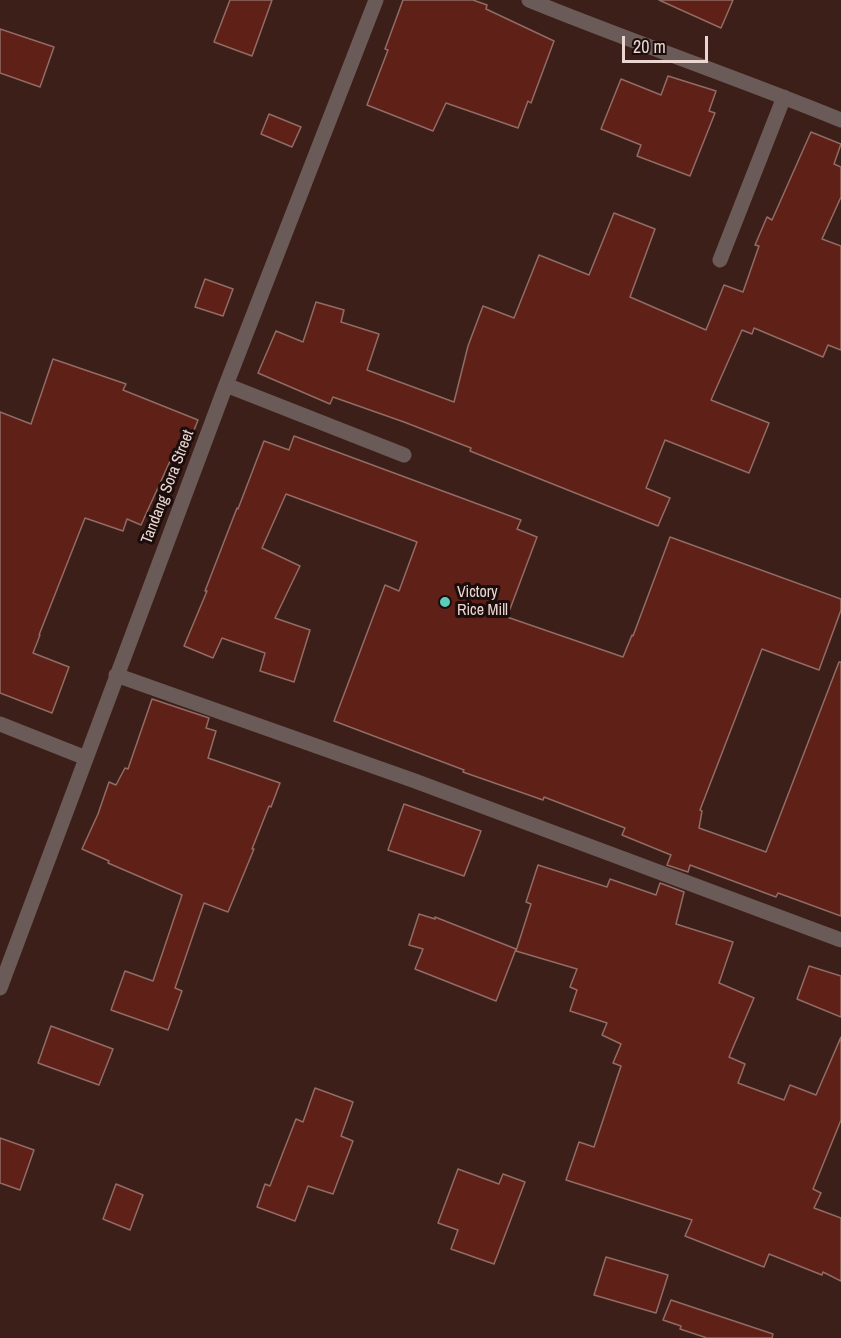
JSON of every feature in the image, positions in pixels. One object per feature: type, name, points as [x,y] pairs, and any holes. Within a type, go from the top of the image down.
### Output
[{"type":"street","name":"Tandang Sora Street","points":[[0,988],[226,385],[376,0]]},
{"type":"street","points":[[529,0],[841,120]]},
{"type":"street","points":[[720,260],[784,97]]},
{"type":"street","points":[[226,385],[404,455]]},
{"type":"street","points":[[116,675],[415,781],[841,940]]},
{"type":"street","points":[[0,724],[86,758]]},
{"type":"building","points":[[230,0],[272,0],[252,56],[214,42]]},
{"type":"building","points":[[403,0],[473,0],[487,5],[486,9],[554,41],[531,103],[528,101],[518,128],[446,103],[433,131],[367,105],[388,50],[385,49]]},
{"type":"building","points":[[659,0],[733,0],[721,28]]},
{"type":"building","points":[[0,29],[54,47],[40,87],[0,73]]},
{"type":"building","points":[[668,76],[716,91],[709,111],[715,113],[690,176],[637,156],[641,145],[601,129],[621,79],[661,95]]},
{"type":"building","points":[[269,114],[301,127],[292,147],[261,134]]},
{"type":"building","points":[[811,132],[841,144],[834,164],[841,167],[841,197],[822,239],[841,246],[841,350],[828,345],[823,357],[754,328],[752,334],[742,330],[711,400],[769,423],[749,473],[665,440],[646,488],[670,498],[658,526],[470,451],[471,448],[404,422],[333,397],[330,404],[258,373],[276,331],[303,342],[316,302],[344,310],[341,322],[379,334],[367,370],[454,402],[468,346],[483,306],[514,318],[539,255],[589,275],[614,213],[655,229],[630,297],[706,330],[724,285],[743,292],[759,246],[755,245],[767,217],[772,220]]},
{"type":"building","points":[[205,279],[233,289],[223,316],[195,307]]},
{"type":"building","points":[[53,359],[126,384],[123,390],[198,420],[181,463],[171,459],[141,525],[127,519],[123,531],[85,518],[33,653],[69,667],[52,713],[0,693],[0,412],[31,424]]},
{"type":"building","points":[[294,436],[521,520],[517,529],[537,537],[507,617],[623,657],[670,537],[841,599],[841,610],[819,670],[762,649],[700,810],[702,811],[699,828],[766,852],[839,662],[841,662],[841,916],[778,893],[776,897],[690,865],[688,872],[667,865],[671,855],[622,835],[625,828],[544,797],[543,800],[463,772],[464,770],[334,721],[385,585],[399,591],[417,542],[286,494],[262,548],[300,566],[275,618],[310,630],[294,682],[260,671],[265,653],[222,638],[213,658],[184,646],[264,441],[289,450]]},
{"type":"building","points":[[152,699],[209,718],[206,728],[216,731],[208,758],[280,783],[228,912],[204,903],[175,988],[182,991],[168,1030],[111,1010],[125,971],[153,981],[182,895],[108,863],[109,861],[82,849],[109,782],[116,785],[125,768],[128,769]]},
{"type":"building","points":[[404,804],[481,831],[464,876],[388,850]]},
{"type":"building","points":[[538,865],[607,887],[610,879],[656,895],[660,883],[684,892],[676,924],[733,942],[719,983],[754,998],[729,1057],[745,1064],[738,1083],[784,1100],[790,1085],[816,1095],[841,1037],[841,1120],[813,1189],[821,1193],[814,1208],[841,1218],[841,1281],[823,1272],[822,1275],[769,1254],[764,1267],[685,1236],[692,1220],[566,1180],[579,1142],[594,1147],[621,1066],[613,1063],[621,1044],[602,1035],[607,1023],[570,1011],[577,990],[570,987],[577,969],[516,951],[531,904],[526,902]]},
{"type":"building","points":[[419,914],[435,919],[435,917],[516,949],[496,1001],[415,969],[423,949],[409,945]]},
{"type":"building","points":[[809,966],[841,976],[841,1017],[797,999]]},
{"type":"building","points":[[51,1026],[113,1049],[99,1085],[38,1063]]},
{"type":"building","points":[[315,1088],[353,1102],[341,1136],[353,1141],[333,1194],[308,1186],[295,1221],[257,1207],[265,1184],[270,1186],[296,1119],[303,1122]]},
{"type":"building","points":[[0,1138],[34,1150],[20,1190],[0,1183]]},
{"type":"building","points":[[458,1169],[499,1184],[503,1174],[525,1182],[494,1264],[451,1249],[458,1230],[438,1223]]},
{"type":"building","points":[[116,1184],[143,1195],[130,1230],[103,1219]]},
{"type":"building","points":[[606,1257],[668,1275],[656,1313],[594,1295]]},
{"type":"building","points":[[671,1300],[773,1334],[772,1338],[707,1338],[680,1329],[681,1326],[663,1320]]},
{"type":"place","name":"Victory Rice Mill","points":[[445,602]]}]
